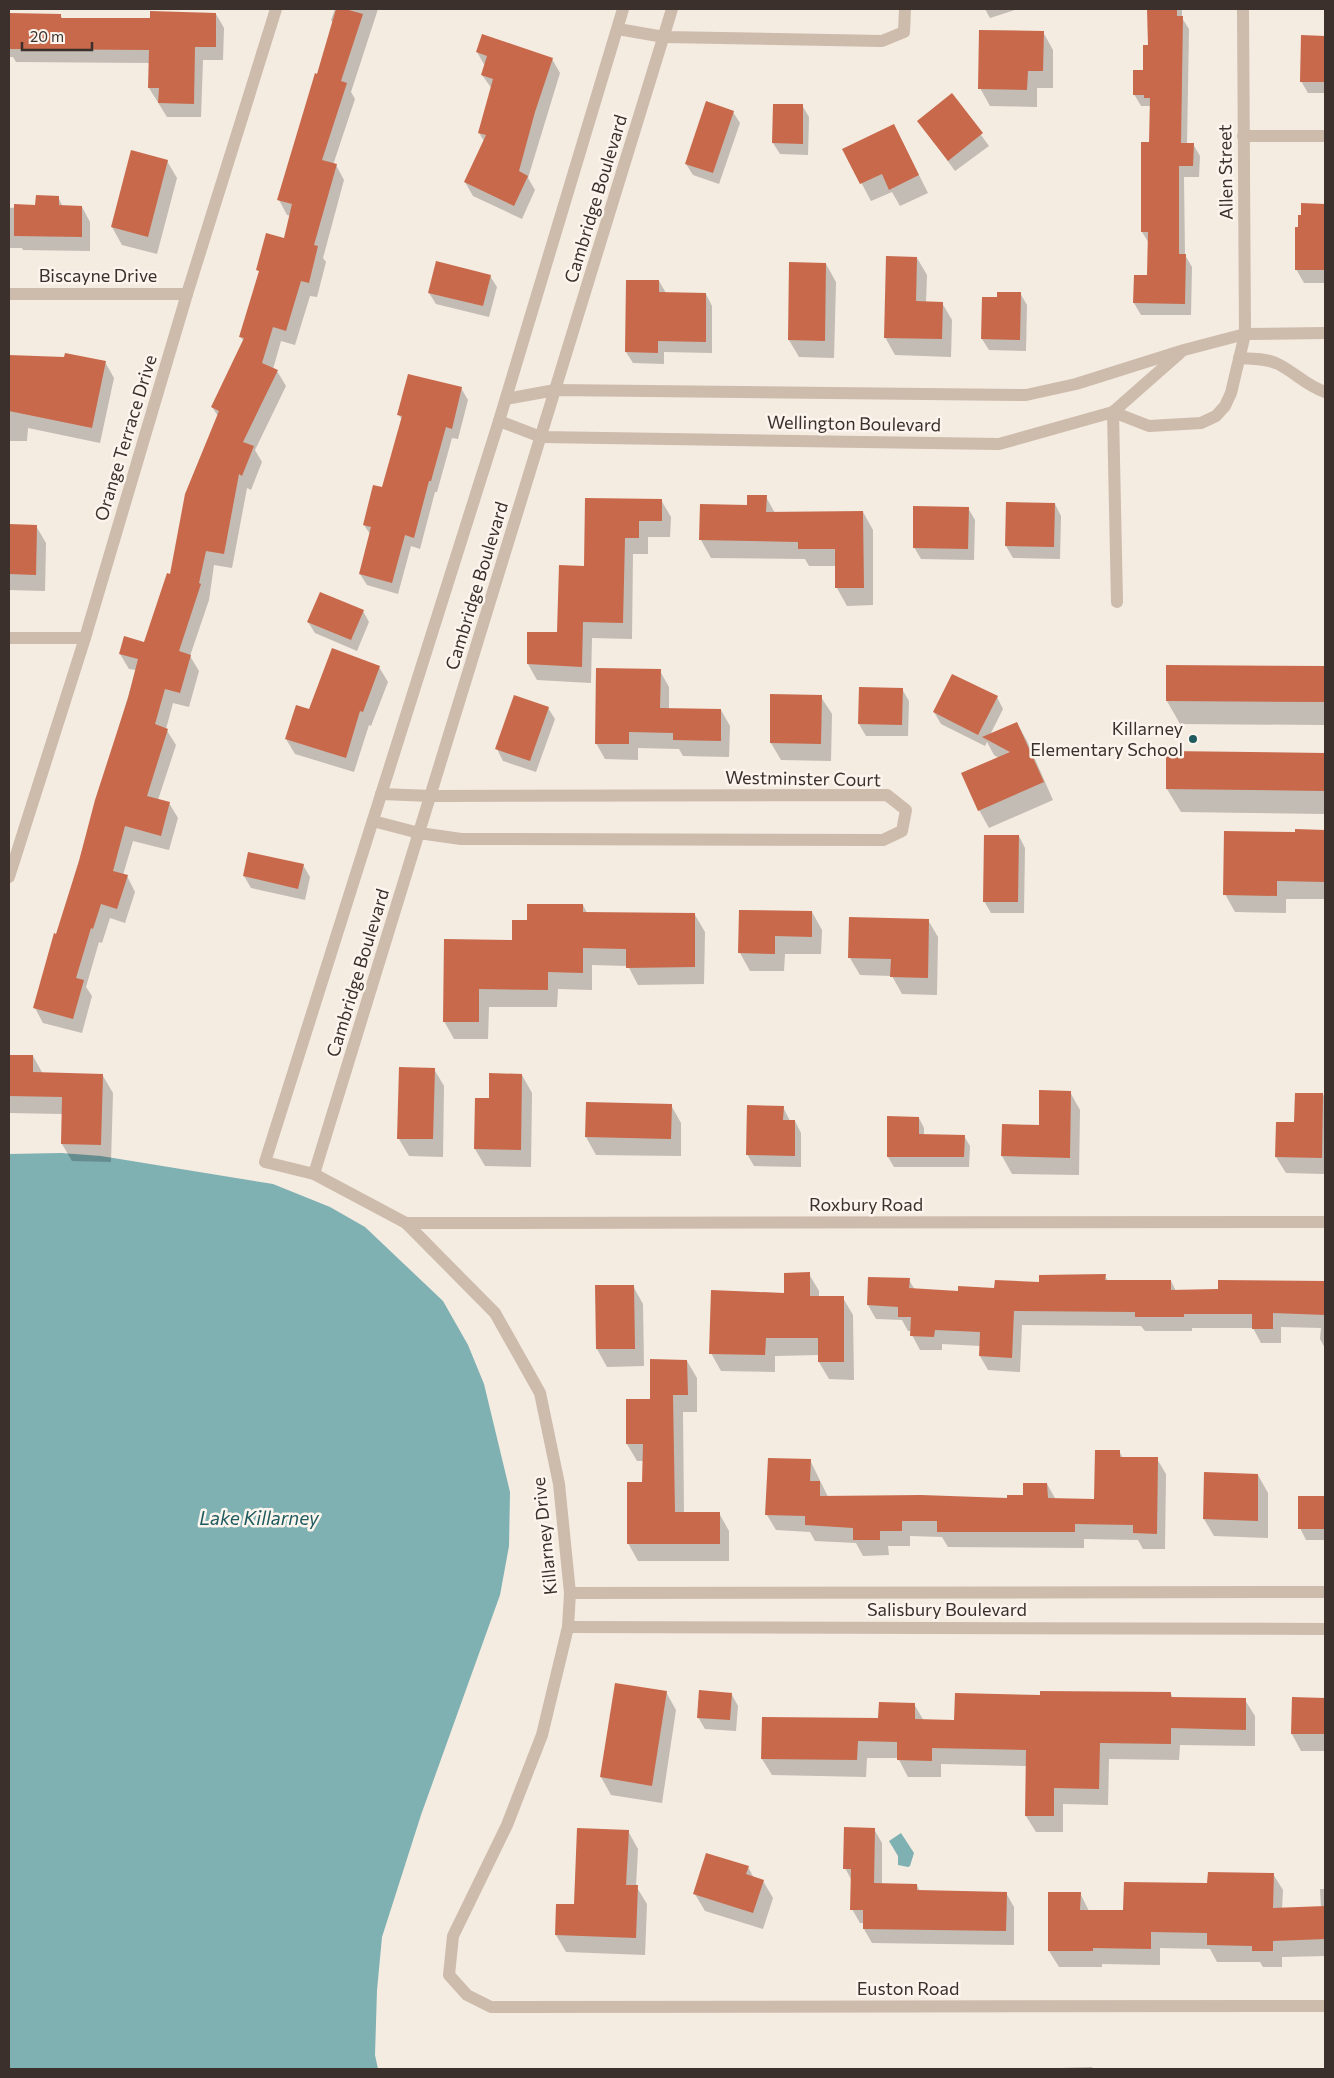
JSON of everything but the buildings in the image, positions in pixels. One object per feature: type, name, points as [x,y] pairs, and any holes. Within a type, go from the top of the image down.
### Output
[{"type":"street","name":"Orange Terrace Drive","points":[[9,877],[85,638],[187,294],[276,9]]},
{"type":"street","name":"Cambridge Boulevard","points":[[265,1162],[506,399],[623,9]]},
{"type":"street","name":"Cambridge Boulevard","points":[[314,1174],[672,9]]},
{"type":"street","points":[[618,29],[664,37],[882,41],[904,32],[905,9]]},
{"type":"street","name":"Allen Street","points":[[1113,412],[1149,426],[1201,423],[1216,416],[1231,393],[1245,334],[1243,9]]},
{"type":"street","points":[[1243,136],[1325,136]]},
{"type":"street","name":"Biscayne Drive","points":[[9,294],[187,294]]},
{"type":"street","name":"Wellington Boulevard","points":[[506,399],[555,390],[1026,395],[1076,384],[1184,350],[1245,334],[1325,333]]},
{"type":"street","name":"Wellington Boulevard","points":[[499,421],[541,437],[999,444],[1113,412],[1184,350]]},
{"type":"street","points":[[1239,358],[1259,359],[1278,364],[1309,386],[1325,392]]},
{"type":"street","points":[[1113,412],[1117,602]]},
{"type":"street","points":[[9,638],[85,638]]},
{"type":"street","name":"Westminster Court","points":[[373,821],[419,833],[461,840],[883,840],[902,831],[906,810],[887,795],[431,796],[381,794]]},
{"type":"street","name":"Killarney Drive","points":[[265,1162],[314,1174],[406,1223],[496,1313],[540,1393],[559,1484],[570,1593],[568,1627],[542,1735],[507,1825],[453,1936],[449,1975],[467,1996],[491,2007]]},
{"type":"street","name":"Roxbury Road","points":[[406,1223],[1325,1222]]},
{"type":"street","name":"Salisbury Boulevard","points":[[570,1593],[1325,1592]]},
{"type":"street","name":"Salisbury Boulevard","points":[[568,1627],[1325,1629]]},
{"type":"street","name":"Euston Road","points":[[491,2007],[1325,2006]]},
{"type":"water","name":"Lake Killarney","points":[[61,1153],[101,1156],[273,1184],[330,1207],[365,1227],[443,1301],[468,1345],[484,1384],[510,1492],[509,1546],[500,1595],[421,1815],[382,1937],[377,1990],[375,2055],[378,2069],[9,2069],[9,1154]]},
{"type":"water","points":[[901,1833],[914,1853],[908,1867],[898,1865],[898,1856],[889,1841]]},
{"type":"place","name":"Killarney Elementary School","points":[[1193,739]]}]
